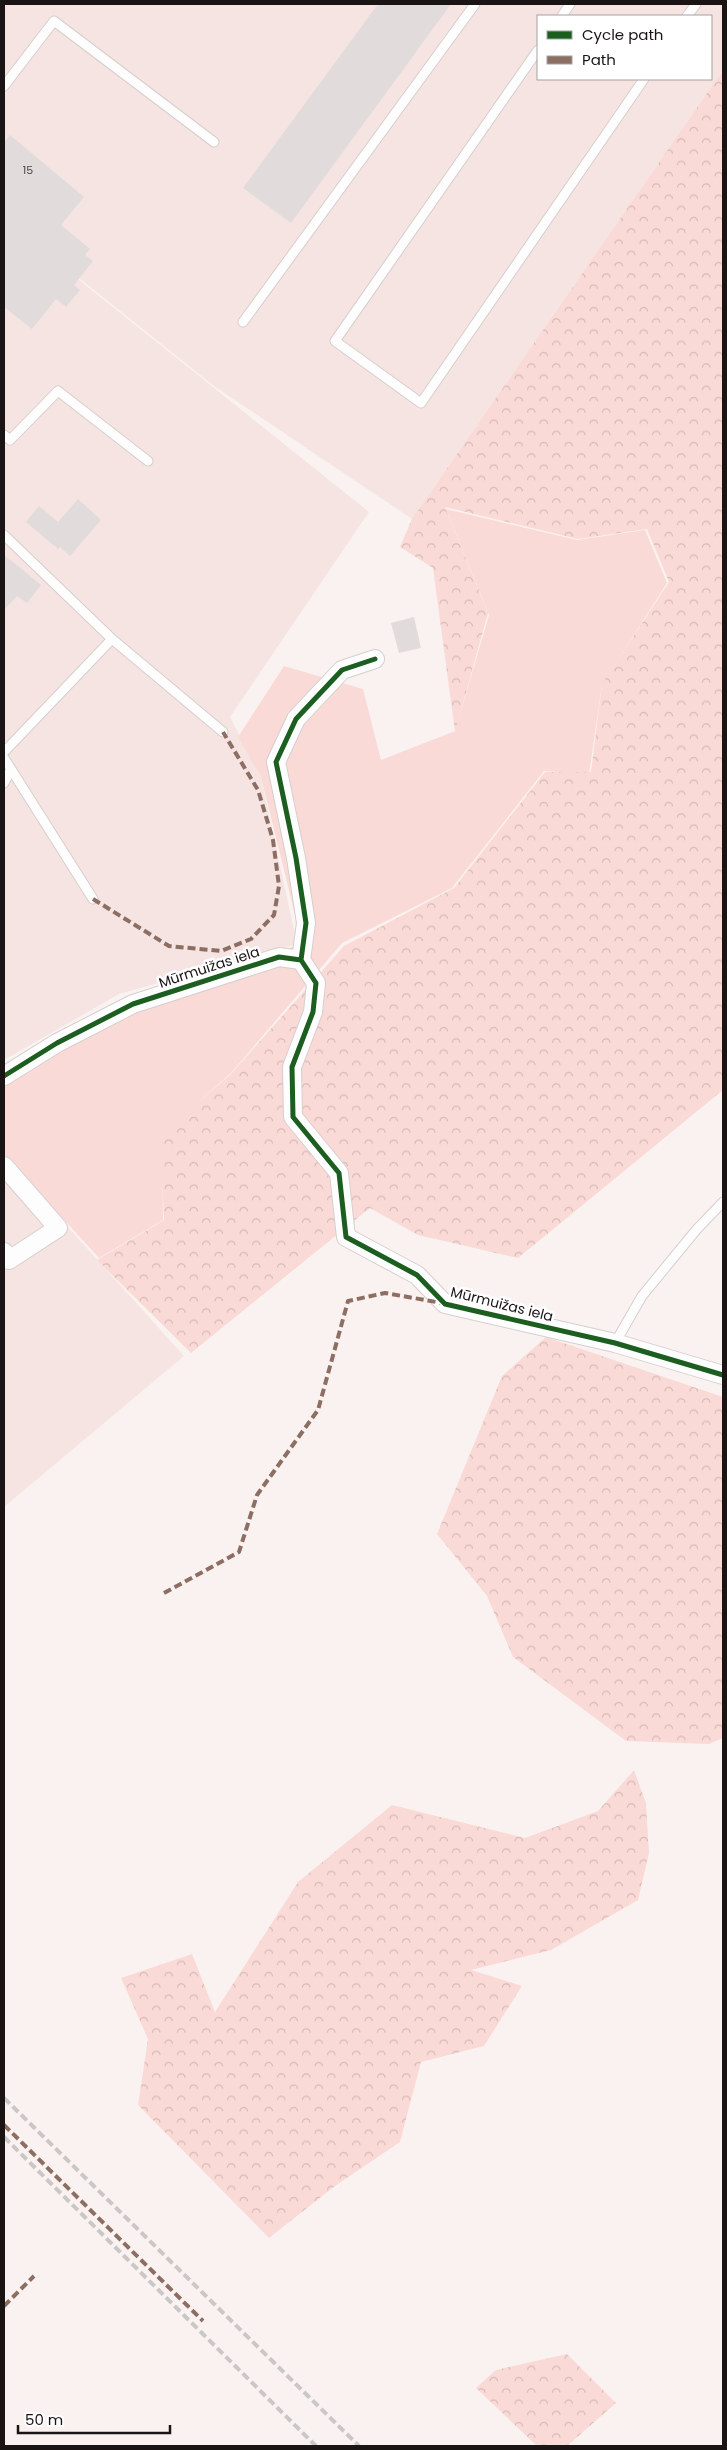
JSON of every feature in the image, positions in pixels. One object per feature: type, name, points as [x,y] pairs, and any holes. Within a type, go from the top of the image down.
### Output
[{"type":"street","points":[[301,960],[306,923],[296,858],[276,762],[296,719],[342,670],[375,659]]},
{"type":"street","name":"Mūrmuižas iela","points":[[4,1076],[57,1043],[133,1004],[279,957],[301,960],[316,983],[313,1012],[292,1066],[293,1118],[339,1173],[346,1237],[417,1275],[445,1304],[615,1343],[723,1375]]},
{"type":"street","points":[[4,1166],[58,1228],[9,1260],[4,1252]]},
{"type":"lane","points":[[243,322],[476,4]]},
{"type":"lane","points":[[563,15],[570,4]]},
{"type":"lane","points":[[688,15],[696,4]]},
{"type":"lane","points":[[4,86],[54,21],[214,142]]},
{"type":"lane","points":[[537,51],[335,341],[421,403],[643,80]]},
{"type":"lane","points":[[4,435],[10,440],[58,391],[148,461]]},
{"type":"lane","points":[[4,535],[112,639],[224,732]]},
{"type":"lane","points":[[4,752],[112,639]]},
{"type":"lane","points":[[4,758],[93,899]]},
{"type":"lane","points":[[4,783],[11,769]]},
{"type":"lane","points":[[615,1343],[642,1296],[702,1223],[723,1202]]},
{"type":"shaded area","points":[[4,4],[723,4],[723,70],[412,519],[214,386],[4,218]]},
{"type":"shaded area","points":[[4,220],[369,512],[230,717],[261,778],[297,944],[119,994],[4,1060]]},
{"type":"shaded area","points":[[4,1156],[184,1356],[4,1507]]},
{"type":"green space","points":[[723,70],[723,1090],[518,1258],[418,1235],[370,1208],[191,1353],[97,1260],[164,1220],[160,1134],[230,1075],[344,946],[454,888],[545,772],[591,772],[602,684],[669,582],[647,529],[578,539],[445,507],[488,613],[455,732],[433,568],[400,547],[412,519]]},
{"type":"green space","points":[[446,509],[577,540],[645,530],[667,583],[602,685],[589,774],[544,771],[452,888],[342,943],[231,1073],[162,1134],[163,1220],[99,1258],[4,1154],[4,1081],[122,1012],[302,943],[261,777],[238,737],[284,666],[363,689],[381,760],[455,731],[489,615]]},
{"type":"green space","points":[[546,1337],[723,1397],[723,1738],[709,1744],[626,1741],[513,1657],[487,1596],[437,1534],[502,1376]]},
{"type":"green space","points":[[634,1770],[646,1803],[649,1853],[638,1900],[551,1950],[471,1970],[522,1986],[484,2046],[421,2062],[400,2142],[335,2186],[269,2238],[138,2105],[148,2039],[121,1978],[192,1954],[215,2012],[298,1882],[392,1805],[525,1838],[598,1811]]},
{"type":"green space","points":[[567,2354],[616,2403],[567,2446],[537,2446],[476,2388],[496,2370]]},
{"type":"building","points":[[378,4],[451,4],[291,223],[243,188]]},
{"type":"building","points":[[10,135],[84,197],[61,225],[90,249],[85,255],[93,261],[74,285],[80,290],[66,307],[56,299],[32,329],[4,307],[4,143]]},
{"type":"building","points":[[78,499],[101,520],[70,556],[60,547],[58,549],[26,522],[39,506],[58,522]]},
{"type":"building","points":[[4,555],[41,585],[27,603],[17,596],[4,610]]},
{"type":"building","points":[[414,617],[421,648],[399,653],[391,623]]},
{"type":"railway","points":[[4,2098],[359,2446]]},
{"type":"railway","points":[[4,2137],[316,2446]]},
{"type":"marked path","points":[[93,899],[169,946],[221,951],[251,939],[274,915],[279,886],[273,840],[258,790],[223,732]]},
{"type":"marked path","points":[[164,1593],[239,1552],[257,1495],[318,1410],[348,1301],[385,1293],[442,1303]]},
{"type":"marked path","points":[[4,2125],[203,2321]]},
{"type":"marked path","points":[[4,2306],[34,2276]]},
{"type":"cycle path","points":[[301,960],[306,923],[296,858],[276,762],[296,719],[342,670],[375,659]]},
{"type":"cycle path","points":[[4,1076],[57,1043],[133,1004],[279,957],[301,960],[316,983],[313,1012],[292,1067],[293,1117],[339,1173],[346,1237],[417,1275],[445,1304],[615,1343],[723,1375]]}]
